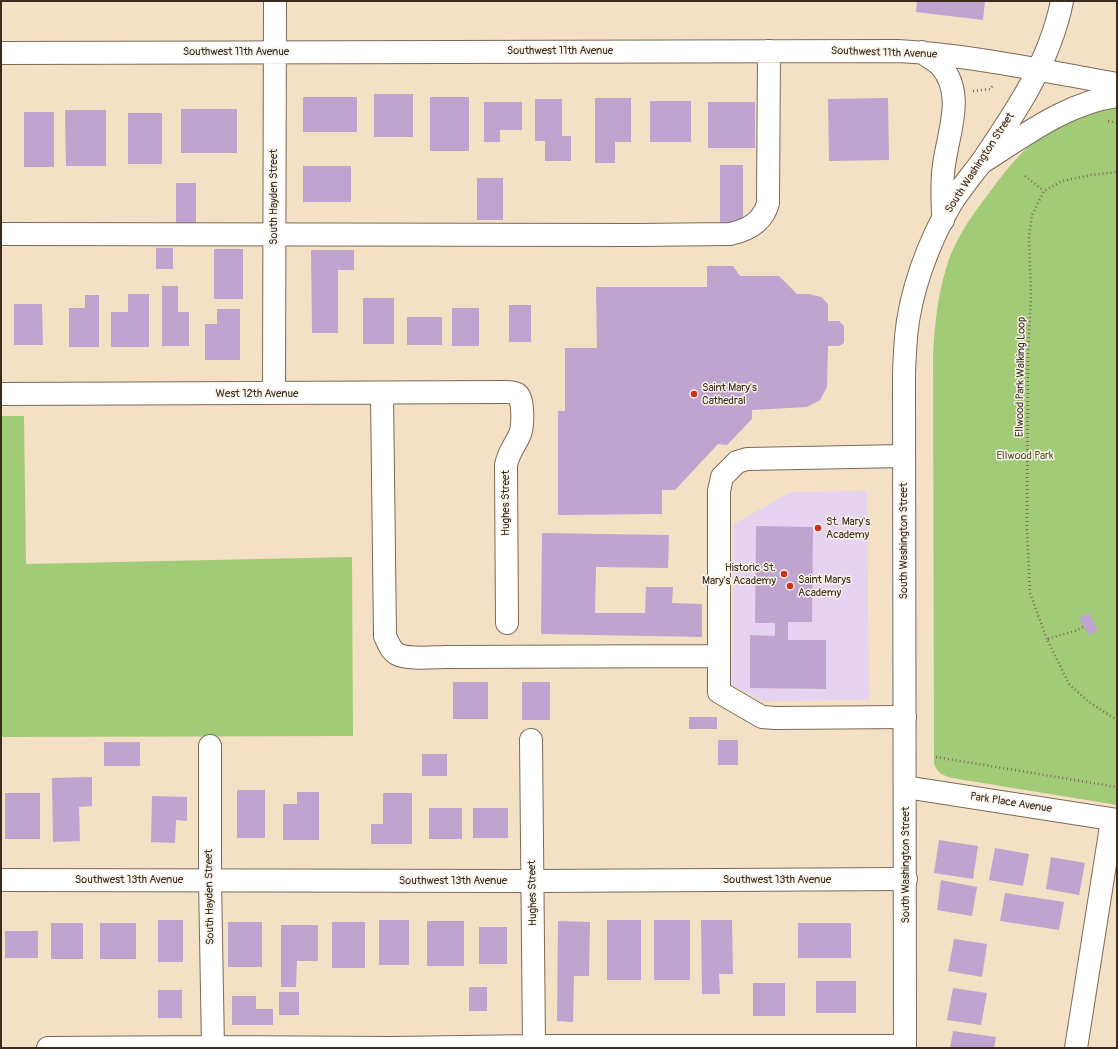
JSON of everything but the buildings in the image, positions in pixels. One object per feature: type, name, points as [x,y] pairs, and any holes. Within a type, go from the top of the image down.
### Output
[{"type":"street","name":"South Hayden Street","points":[[274,393],[275,1]]},
{"type":"street","name":"South Washington Street","points":[[905,1047],[906,879],[904,379],[906,335],[912,303],[927,254],[952,203],[981,162],[1026,93],[1039,70],[1053,36],[1062,1]]},
{"type":"street","name":"Southwest 11th Avenue","points":[[1,53],[275,51],[922,52],[998,62],[1117,84]]},
{"type":"street","points":[[1,234],[636,235],[730,234],[741,232],[752,227],[761,218],[766,211],[768,203],[769,51]]},
{"type":"street","points":[[922,52],[940,65],[946,74],[953,94],[953,119],[943,167],[943,220]]},
{"type":"street","points":[[981,162],[1069,110],[1093,101],[1117,96]]},
{"type":"street","name":"West 12th Avenue","points":[[1,394],[382,394],[512,392]]},
{"type":"street","name":"Hughes Street","points":[[507,623],[506,465],[508,454],[521,433],[522,426],[521,398],[512,392]]},
{"type":"street","points":[[382,394],[385,636],[389,646],[397,654],[409,657],[719,656]]},
{"type":"street","points":[[904,456],[747,459],[737,462],[722,477],[719,490],[719,692],[762,716],[775,718],[905,717]]},
{"type":"street","name":"Hughes Street","points":[[531,740],[534,1046]]},
{"type":"street","name":"South Hayden Street","points":[[210,746],[210,880],[213,1047]]},
{"type":"street","name":"Park Place Avenue","points":[[905,787],[1114,820]]},
{"type":"street","points":[[1076,1048],[1114,820]]},
{"type":"street","name":"Southwest 13th Avenue","points":[[1,880],[533,881],[906,879]]},
{"type":"street","points":[[48,1048],[392,1048],[534,1046],[905,1047]]},
{"type":"path","points":[[991,89],[995,80]]},
{"type":"path","points":[[966,92],[995,89]]},
{"type":"path","points":[[1025,176],[1044,191],[1062,181],[1091,175],[1117,172]]},
{"type":"path","name":"Ellwood Park Walking Loop","points":[[1044,191],[1032,215],[1029,236],[1031,297],[1028,351],[1027,530],[1030,593],[1047,639],[1069,684],[1089,702],[1117,720]]},
{"type":"path","points":[[1047,639],[1084,627]]},
{"type":"path","points":[[936,757],[1117,787]]},
{"type":"shaded area","points":[[867,491],[869,700],[762,701],[732,685],[734,524],[791,492]]},
{"type":"green space","name":"Ellwood Park","points":[[1117,107],[1117,805],[952,778],[940,773],[935,766],[933,355],[942,283],[952,251],[970,219],[1004,173],[1025,150],[1056,127],[1092,112]]},
{"type":"green space","points":[[1,416],[24,416],[26,564],[352,557],[353,736],[1,737]]},
{"type":"place","name":"Saint Mary's Cathedral","points":[[694,394]]},
{"type":"place","name":"St. Mary's Academy","points":[[818,528]]},
{"type":"place","name":"Historic St. Mary's Academy","points":[[784,574]]},
{"type":"place","name":"Saint Marys Academy","points":[[790,586]]}]
